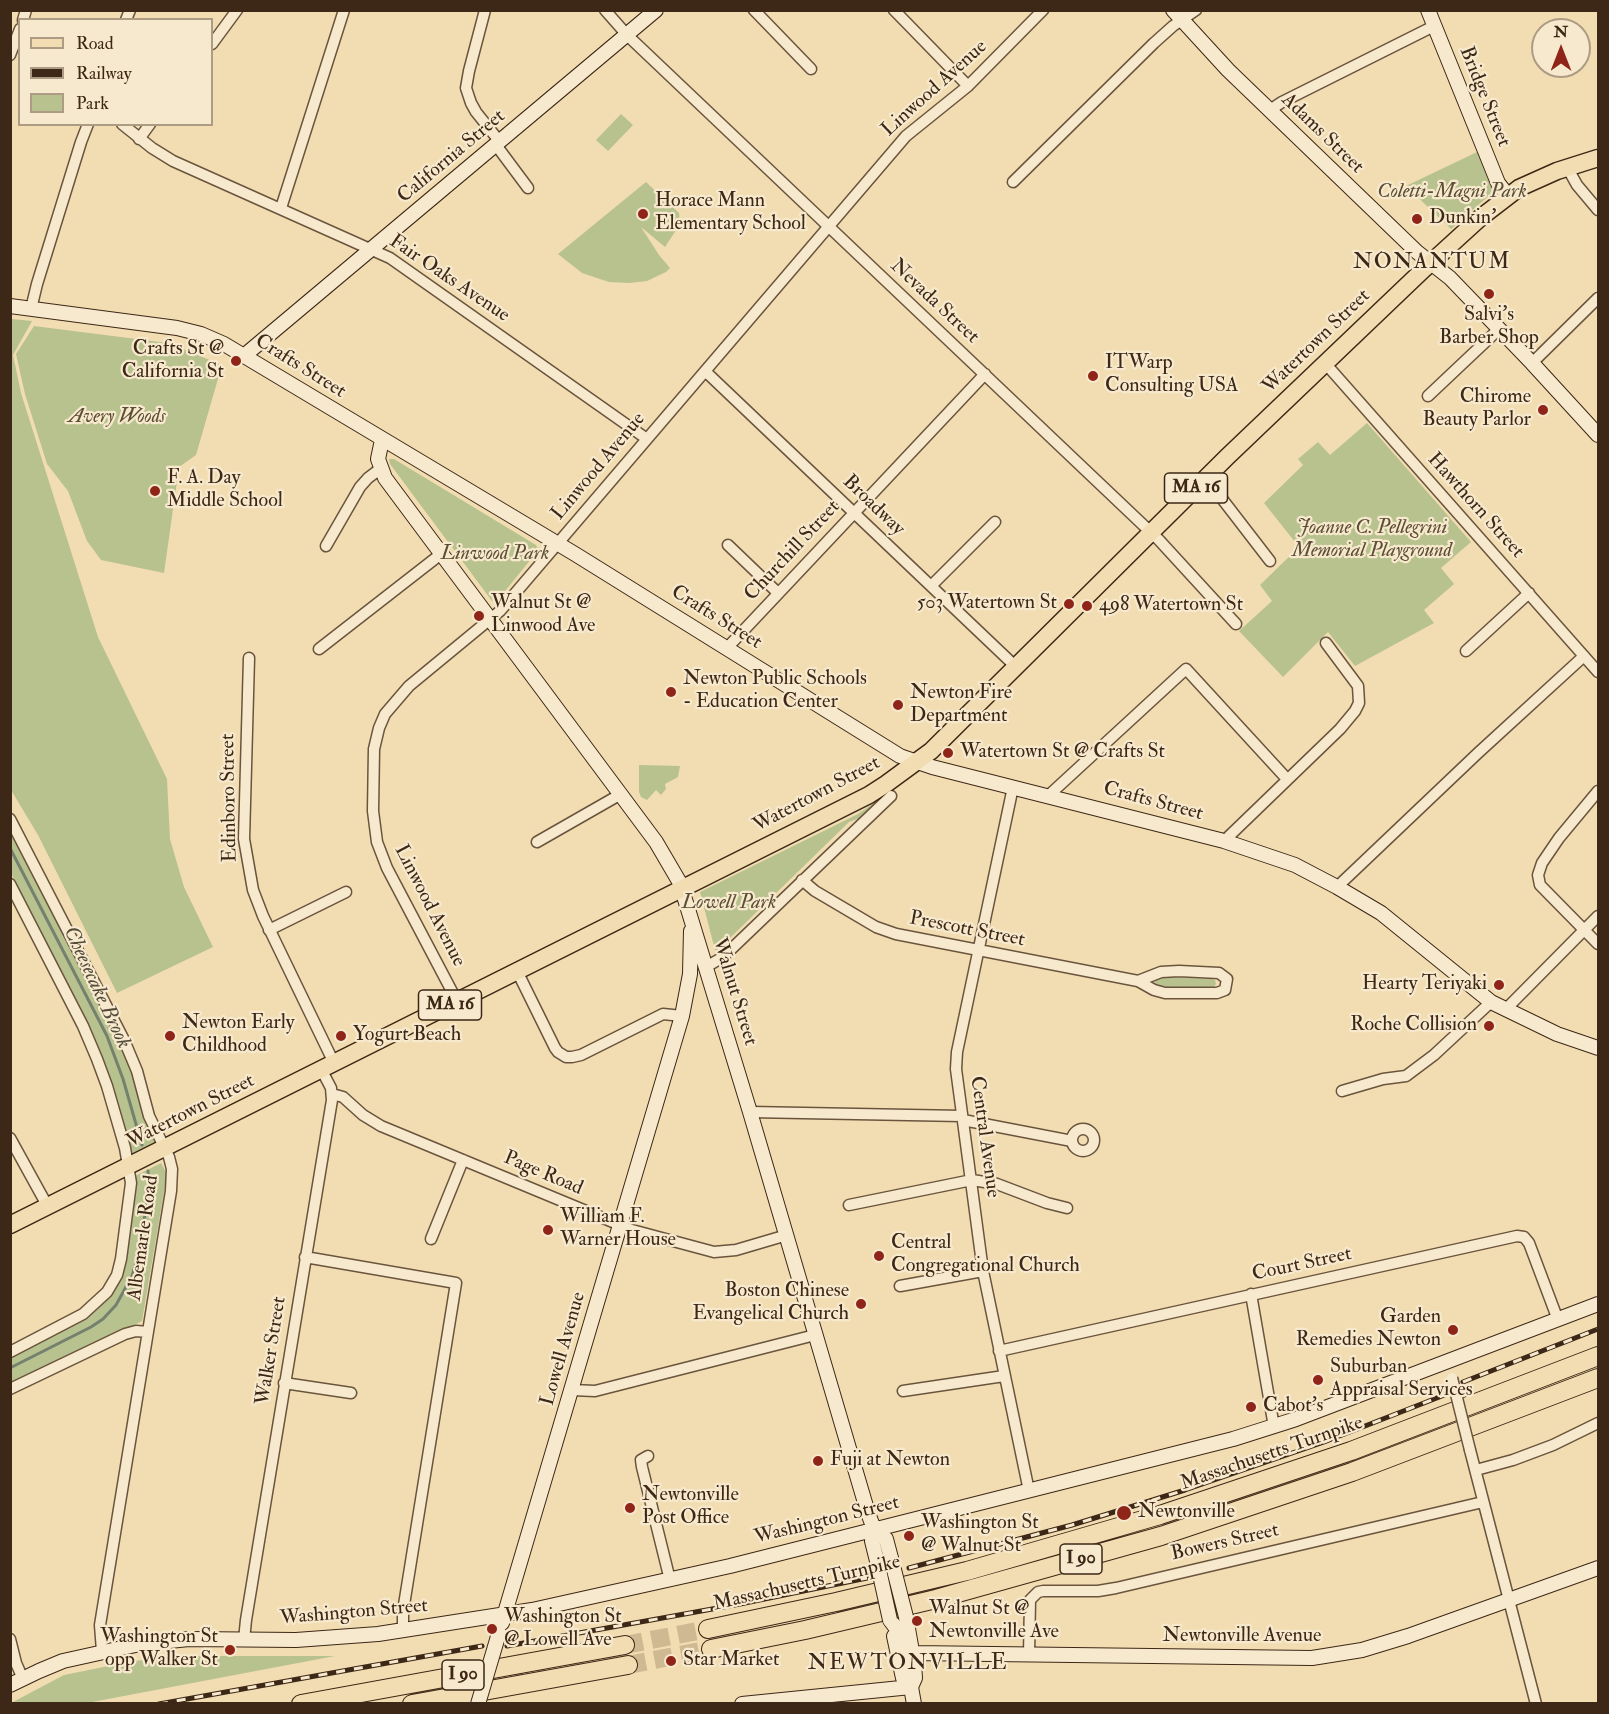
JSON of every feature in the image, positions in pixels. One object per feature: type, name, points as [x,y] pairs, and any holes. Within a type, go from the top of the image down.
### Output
[{"type":"highway","name":"Massachusetts Turnpike","points":[[708,1629],[804,1610],[956,1573],[1149,1519],[1351,1451],[1599,1356]]},
{"type":"highway","name":"I 90","points":[[711,1649],[805,1630],[926,1601],[1031,1574],[1161,1536],[1352,1472],[1599,1378]]},
{"type":"highway","name":"I 90","points":[[301,1704],[625,1645]]},
{"type":"highway","name":"I 90","points":[[412,1704],[628,1665]]},
{"type":"main road","name":"California Street","points":[[251,358],[272,333],[656,10]]},
{"type":"main road","name":"Bridge Street","points":[[1428,10],[1498,183],[1508,196]]},
{"type":"main road","name":"Adams Street","points":[[1177,15],[1219,62],[1430,263],[1450,278],[1599,435]]},
{"type":"main road","name":"Watertown Street","points":[[10,1225],[869,795],[917,762],[1206,478],[1430,263],[1508,196],[1567,167],[1599,158]]},
{"type":"main road","name":"Crafts Street","points":[[10,306],[177,328],[208,337],[251,358],[311,398],[558,544],[900,756],[1224,841],[1294,865],[1337,887],[1401,928],[1491,1002],[1557,1034],[1599,1048]]},
{"type":"main road","points":[[380,468],[378,457],[382,440]]},
{"type":"main road","name":"Walnut Street","points":[[380,468],[441,554],[621,794],[664,854],[682,888],[874,1529],[872,1541],[903,1678],[911,1687],[914,1704]]},
{"type":"main road","name":"Lowell Avenue","points":[[478,1704],[684,1010],[691,970],[691,915]]},
{"type":"main road","points":[[684,1010],[697,993],[712,986]]},
{"type":"main road","name":"Washington Street","points":[[17,1682],[57,1663],[102,1651],[164,1641],[328,1639],[403,1631],[505,1615],[670,1580],[1181,1454],[1274,1427],[1599,1304]]},
{"type":"main road","name":"Walnut Street","points":[[874,1529],[886,1539],[906,1617],[915,1678],[911,1687]]},
{"type":"main road","name":"Newtonville Avenue","points":[[913,1653],[1284,1658],[1335,1656],[1408,1636],[1599,1568]]},
{"type":"main road","points":[[890,1620],[896,1628],[901,1644],[913,1653]]},
{"type":"main road","points":[[742,1704],[911,1687]]},
{"type":"street","points":[[213,43],[237,10]]},
{"type":"street","points":[[281,208],[344,10]]},
{"type":"street","points":[[485,10],[466,88],[476,112],[528,188]]},
{"type":"street","name":"Nevada Street","points":[[605,10],[627,35],[1151,532],[1236,624]]},
{"type":"street","points":[[754,10],[811,69]]},
{"type":"street","points":[[894,10],[968,86]]},
{"type":"street","points":[[1013,182],[1137,59],[1177,15],[1196,10]]},
{"type":"street","name":"Linwood Avenue","points":[[457,1001],[387,868],[379,847],[373,817],[374,749],[380,723],[395,700],[490,620],[558,544],[906,136],[968,86],[1039,12]]},
{"type":"street","points":[[1270,110],[1434,26]]},
{"type":"street","points":[[10,55],[18,34]]},
{"type":"street","points":[[31,309],[40,273],[87,126]]},
{"type":"street","name":"Fair Oaks Avenue","points":[[124,126],[181,165],[395,261],[647,439]]},
{"type":"street","points":[[139,138],[148,126]]},
{"type":"street","points":[[1567,167],[1577,185],[1599,210]]},
{"type":"street","points":[[1532,363],[1599,298]]},
{"type":"street","points":[[1428,396],[1499,329]]},
{"type":"street","name":"Hawthorn Street","points":[[1325,363],[1599,672]]},
{"type":"street","name":"Broadway","points":[[705,371],[1015,666]]},
{"type":"street","name":"Churchill Street","points":[[727,648],[985,374]]},
{"type":"street","points":[[326,546],[360,487],[380,468]]},
{"type":"street","points":[[1206,478],[1270,561]]},
{"type":"street","points":[[931,586],[995,522]]},
{"type":"street","points":[[728,545],[778,593]]},
{"type":"street","points":[[319,649],[441,554]]},
{"type":"street","points":[[1467,651],[1529,593]]},
{"type":"street","points":[[1224,841],[1340,729],[1355,711],[1359,703],[1358,686],[1326,643]]},
{"type":"street","points":[[1337,887],[1584,656]]},
{"type":"street","name":"Edinboro Street","points":[[249,658],[245,846],[255,896],[328,1066]]},
{"type":"street","points":[[1048,796],[1186,669],[1287,779]]},
{"type":"street","name":"Central Avenue","points":[[1013,787],[957,1052],[956,1069],[983,1270],[1029,1491]]},
{"type":"street","points":[[1599,791],[1548,853],[1538,875],[1540,885],[1599,944]]},
{"type":"street","points":[[537,842],[621,794]]},
{"type":"street","points":[[706,967],[723,957],[891,796]]},
{"type":"street","name":"Albemarle Road","points":[[10,819],[124,1040],[137,1071],[149,1116],[172,1165],[172,1184],[148,1332],[136,1331],[125,1334],[10,1389]]},
{"type":"street","name":"Prescott Street","points":[[802,880],[815,891],[884,930],[1138,981],[1165,993],[1216,993],[1225,990],[1227,979],[1219,973],[1179,971],[1161,972],[1138,981]]},
{"type":"street","name":"Albemarle Road","points":[[10,884],[93,1050],[107,1086],[129,1166],[131,1188],[123,1248],[110,1288],[88,1311],[10,1352]]},
{"type":"street","points":[[269,930],[346,892]]},
{"type":"street","points":[[1506,1009],[1599,916]]},
{"type":"street","points":[[517,971],[555,1048],[566,1056],[581,1054],[663,1014],[684,1010]]},
{"type":"street","points":[[1342,1091],[1383,1079],[1406,1077],[1491,1002]]},
{"type":"street","points":[[328,1066],[332,1094]]},
{"type":"street","name":"Page Road","points":[[332,1094],[343,1097],[363,1116],[375,1123],[621,1226],[714,1252],[736,1250],[787,1235]]},
{"type":"street","name":"Walker Street","points":[[244,1640],[332,1094]]},
{"type":"street","points":[[750,1112],[962,1118],[1072,1141]]},
{"type":"street","points":[[10,1138],[48,1207]]},
{"type":"street","points":[[431,1239],[463,1160]]},
{"type":"street","points":[[849,1206],[972,1180],[997,1184],[1067,1208]]},
{"type":"street","name":"Court Street","points":[[999,1351],[1521,1236],[1529,1243],[1558,1320]]},
{"type":"street","points":[[305,1257],[456,1283],[403,1615],[403,1631]]},
{"type":"street","points":[[900,1286],[983,1270]]},
{"type":"street","points":[[1251,1294],[1274,1427]]},
{"type":"street","points":[[102,1651],[100,1625],[148,1332]]},
{"type":"street","points":[[572,1390],[595,1391],[815,1335]]},
{"type":"street","points":[[1447,1362],[1536,1704]]},
{"type":"street","points":[[903,1391],[1004,1376]]},
{"type":"street","points":[[284,1383],[351,1393]]},
{"type":"street","points":[[1476,1470],[1553,1445],[1599,1423]]},
{"type":"street","points":[[648,1456],[641,1460],[642,1467],[670,1580]]},
{"type":"street","name":"Bowers Street","points":[[1029,1654],[1030,1600],[1043,1591],[1098,1591],[1116,1588],[1483,1502]]},
{"type":"street","points":[[10,1639],[16,1662],[17,1682]]},
{"type":"green space","points":[[621,114],[633,125],[608,151],[596,140]]},
{"type":"green space","name":"Coletti-Magni Park","points":[[1477,152],[1493,192],[1451,229],[1406,186]]},
{"type":"green space","points":[[646,182],[679,213],[680,224],[665,247],[641,227],[670,268],[666,272],[647,281],[609,282],[582,273],[558,254]]},
{"type":"green space","points":[[11,319],[32,321],[13,355],[21,393],[98,637],[167,779],[170,839],[184,887],[213,947],[117,993],[38,835],[11,790]]},
{"type":"green space","name":"Avery Woods","points":[[34,326],[168,343],[222,365],[196,455],[179,467],[164,573],[101,560],[87,541],[68,491],[47,464],[25,394],[16,354]]},
{"type":"green space","name":"Joanne C. Pellegrini Memorial Playground","points":[[1367,423],[1471,542],[1441,568],[1454,584],[1424,610],[1434,623],[1355,666],[1328,632],[1283,677],[1239,631],[1272,601],[1260,585],[1299,547],[1264,503],[1303,465],[1298,459],[1318,442],[1330,455]]},
{"type":"green space","name":"Linwood Park","points":[[389,459],[394,459],[536,545],[538,549],[536,553],[497,601],[492,601],[390,464]]},
{"type":"green space","points":[[639,765],[680,766],[678,777],[665,784],[666,789],[661,795],[656,790],[647,800],[641,797],[639,792]]},
{"type":"green space","name":"Lowell Park","points":[[885,795],[860,818],[849,822],[730,938],[720,952],[715,950],[700,892],[858,814]]},
{"type":"green space","points":[[10,822],[124,1040],[160,1139],[127,1156],[117,1102],[106,1067],[11,873]]},
{"type":"green space","points":[[1159,977],[1212,979],[1216,984],[1212,989],[1158,987],[1154,981]]},
{"type":"green space","points":[[161,1163],[167,1174],[142,1321],[11,1389],[11,1351],[83,1314],[114,1279],[131,1178]]},
{"type":"green space","points":[[188,1656],[335,1656],[87,1703],[11,1703],[64,1675],[133,1661]]},
{"type":"waterway","name":"Cheesecake Brook","points":[[10,848],[107,1036],[123,1079],[142,1145]]},
{"type":"waterway","name":"Cheesecake Brook","points":[[10,1368],[91,1327],[103,1319],[116,1305],[132,1276],[138,1256],[149,1191],[148,1171]]},
{"type":"tunnel","points":[[625,1645],[708,1629]]},
{"type":"tunnel","points":[[628,1665],[711,1649]]},
{"type":"railway","points":[[1463,1382],[1598,1329]]},
{"type":"railway","points":[[909,1568],[1072,1525],[1185,1490],[1324,1442],[1447,1394]]},
{"type":"railway","points":[[507,1646],[740,1604],[867,1578]]},
{"type":"railway","points":[[159,1704],[482,1646]]},
{"type":"place","name":"Horace Mann Elementary School","points":[[643,214]]},
{"type":"place","name":"Dunkin'","points":[[1417,219]]},
{"type":"place","name":"Salvi's Barber Shop","points":[[1489,294]]},
{"type":"place","name":"Crafts St @ California St","points":[[236,361]]},
{"type":"place","name":"ITWarp Consulting USA","points":[[1093,376]]},
{"type":"place","name":"Chirome Beauty Parlor","points":[[1543,410]]},
{"type":"place","name":"F. A. Day Middle School","points":[[155,491]]},
{"type":"place","name":"503 Watertown St","points":[[1069,604]]},
{"type":"place","name":"498 Watertown St","points":[[1087,606]]},
{"type":"place","name":"Walnut St @ Linwood Ave","points":[[479,616]]},
{"type":"place","name":"Newton Public Schools - Education Center","points":[[671,692]]},
{"type":"place","name":"Newton Fire Department","points":[[898,705]]},
{"type":"place","name":"Watertown St @ Crafts St","points":[[948,753]]},
{"type":"place","name":"Hearty Teriyaki","points":[[1499,985]]},
{"type":"place","name":"Roche Collision","points":[[1489,1026]]},
{"type":"place","name":"Newton Early Childhood","points":[[170,1036]]},
{"type":"place","name":"Yogurt Beach","points":[[341,1036]]},
{"type":"place","name":"William F. Warner House","points":[[548,1230]]},
{"type":"place","name":"Central Congregational Church","points":[[879,1256]]},
{"type":"place","name":"Boston Chinese Evangelical Church","points":[[861,1304]]},
{"type":"place","name":"Garden Remedies Newton","points":[[1453,1330]]},
{"type":"place","name":"Suburban Appraisal Services","points":[[1318,1380]]},
{"type":"place","name":"Cabot's","points":[[1251,1407]]},
{"type":"place","name":"Fuji at Newton","points":[[818,1461]]},
{"type":"place","name":"Newtonville Post Office","points":[[630,1508]]},
{"type":"place","name":"Newtonville","points":[[1124,1513]]},
{"type":"place","name":"Washington St @ Walnut St","points":[[909,1536]]},
{"type":"place","name":"Walnut St @ Newtonville Ave","points":[[917,1621]]},
{"type":"place","name":"Washington St @ Lowell Ave","points":[[492,1629]]},
{"type":"place","name":"Washington St opp Walker St","points":[[230,1650]]},
{"type":"place","name":"Star Market","points":[[671,1661]]},
{"type":"district","name":"NONANTUM","points":[[1432,263]]},
{"type":"district","name":"NEWTONVILLE","points":[[908,1664]]}]
